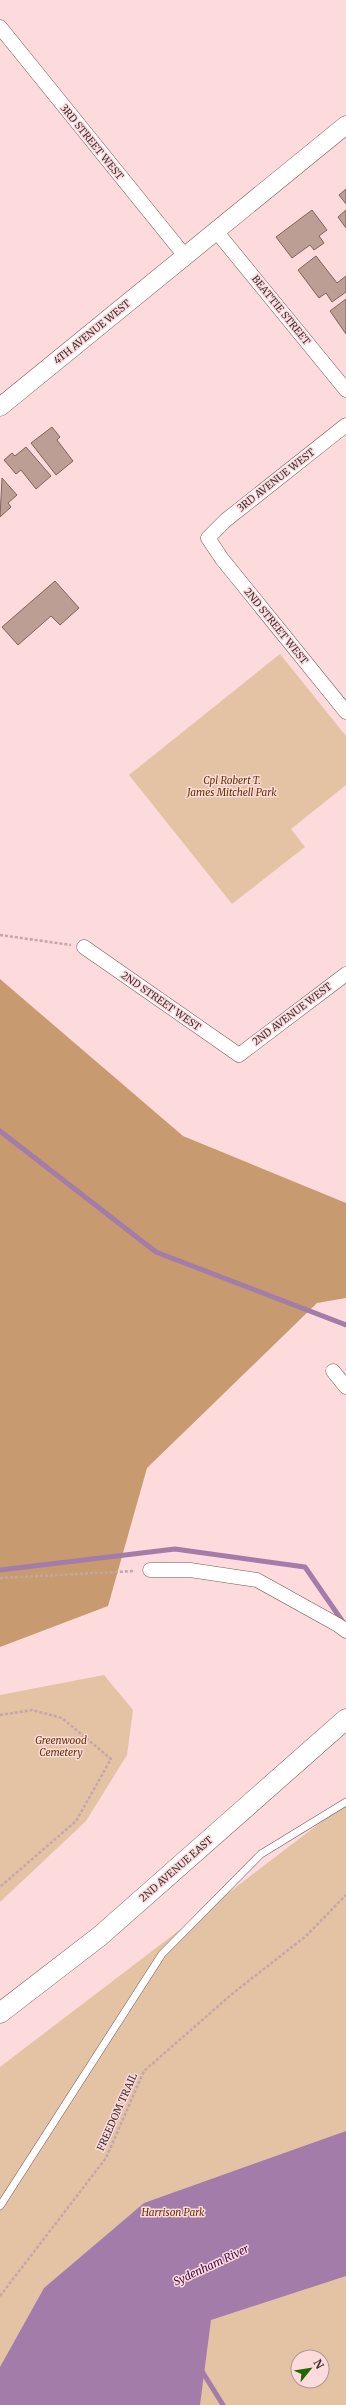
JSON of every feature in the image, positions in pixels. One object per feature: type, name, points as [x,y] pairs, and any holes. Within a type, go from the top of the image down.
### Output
[{"type":"main road","name":"2ND AVENUE EAST","points":[[0,2013],[100,1936],[346,1719]]},
{"type":"street","name":"3RD STREET WEST","points":[[0,27],[184,256]]},
{"type":"street","points":[[216,231],[346,125]]},
{"type":"street","name":"4TH AVENUE WEST","points":[[0,407],[216,231]]},
{"type":"street","name":"BEATTIE STREET","points":[[216,231],[346,390]]},
{"type":"street","name":"3RD AVENUE WEST","points":[[208,538],[226,520],[346,425]]},
{"type":"street","name":"2ND STREET WEST","points":[[208,538],[222,559],[346,712]]},
{"type":"street","name":"2ND STREET WEST","points":[[84,947],[238,1055]]},
{"type":"street","name":"2ND AVENUE WEST","points":[[238,1055],[346,974]]},
{"type":"street","points":[[333,1371],[346,1387]]},
{"type":"street","points":[[150,1570],[190,1570],[257,1580],[346,1631]]},
{"type":"lane","points":[[0,2206],[162,1954],[261,1854],[346,1802]]},
{"type":"path","points":[[0,935],[84,947]]},
{"type":"path","points":[[0,1578],[150,1570]]},
{"type":"path","points":[[0,1715],[32,1710],[62,1718],[111,1758],[76,1821],[0,1887]]},
{"type":"path","name":"FREEDOM TRAIL","points":[[0,2296],[106,2158],[144,2071],[232,1994],[306,1936],[346,1895]]},
{"type":"green space","name":"Cpl Robert T. James Mitchell Park","points":[[280,654],[346,736],[346,785],[291,829],[305,847],[232,904],[129,775]]},
{"type":"green space","name":"Greenwood Cemetery","points":[[104,1675],[133,1710],[127,1755],[86,1821],[0,1902],[0,1695]]},
{"type":"green space","name":"Harrison Park","points":[[346,1803],[346,2405],[0,2405],[0,2067]]},
{"type":"shaded area","points":[[0,979],[183,1136],[346,1203],[346,1298],[317,1303],[147,1468],[108,1606],[0,1647]]},
{"type":"water","name":"Sydenham River","points":[[346,2131],[346,2276],[211,2320],[200,2405],[0,2405],[0,2367],[44,2288],[144,2203]]},
{"type":"building","points":[[346,189],[346,204],[339,195]]},
{"type":"building","points":[[312,210],[327,230],[319,236],[324,243],[314,250],[310,245],[292,258],[276,237]]},
{"type":"building","points":[[346,210],[346,228],[338,217]]},
{"type":"building","points":[[316,256],[337,283],[346,276],[346,292],[332,302],[326,293],[319,298],[298,270]]},
{"type":"building","points":[[346,299],[346,334],[330,311]]},
{"type":"building","points":[[52,427],[60,437],[57,440],[73,461],[56,475],[31,443]]},
{"type":"building","points":[[26,447],[51,476],[36,489],[21,470],[16,474],[4,460],[12,453],[15,456]]},
{"type":"building","points":[[2,478],[17,495],[8,503],[11,507],[0,517]]},
{"type":"building","points":[[55,581],[79,608],[60,625],[51,616],[18,645],[2,627]]},
{"type":"waterway","points":[[0,1131],[156,1252],[346,1325]]},
{"type":"waterway","points":[[0,1570],[175,1549],[305,1567],[343,1622]]},
{"type":"waterway","points":[[200,2368],[223,2405]]}]
